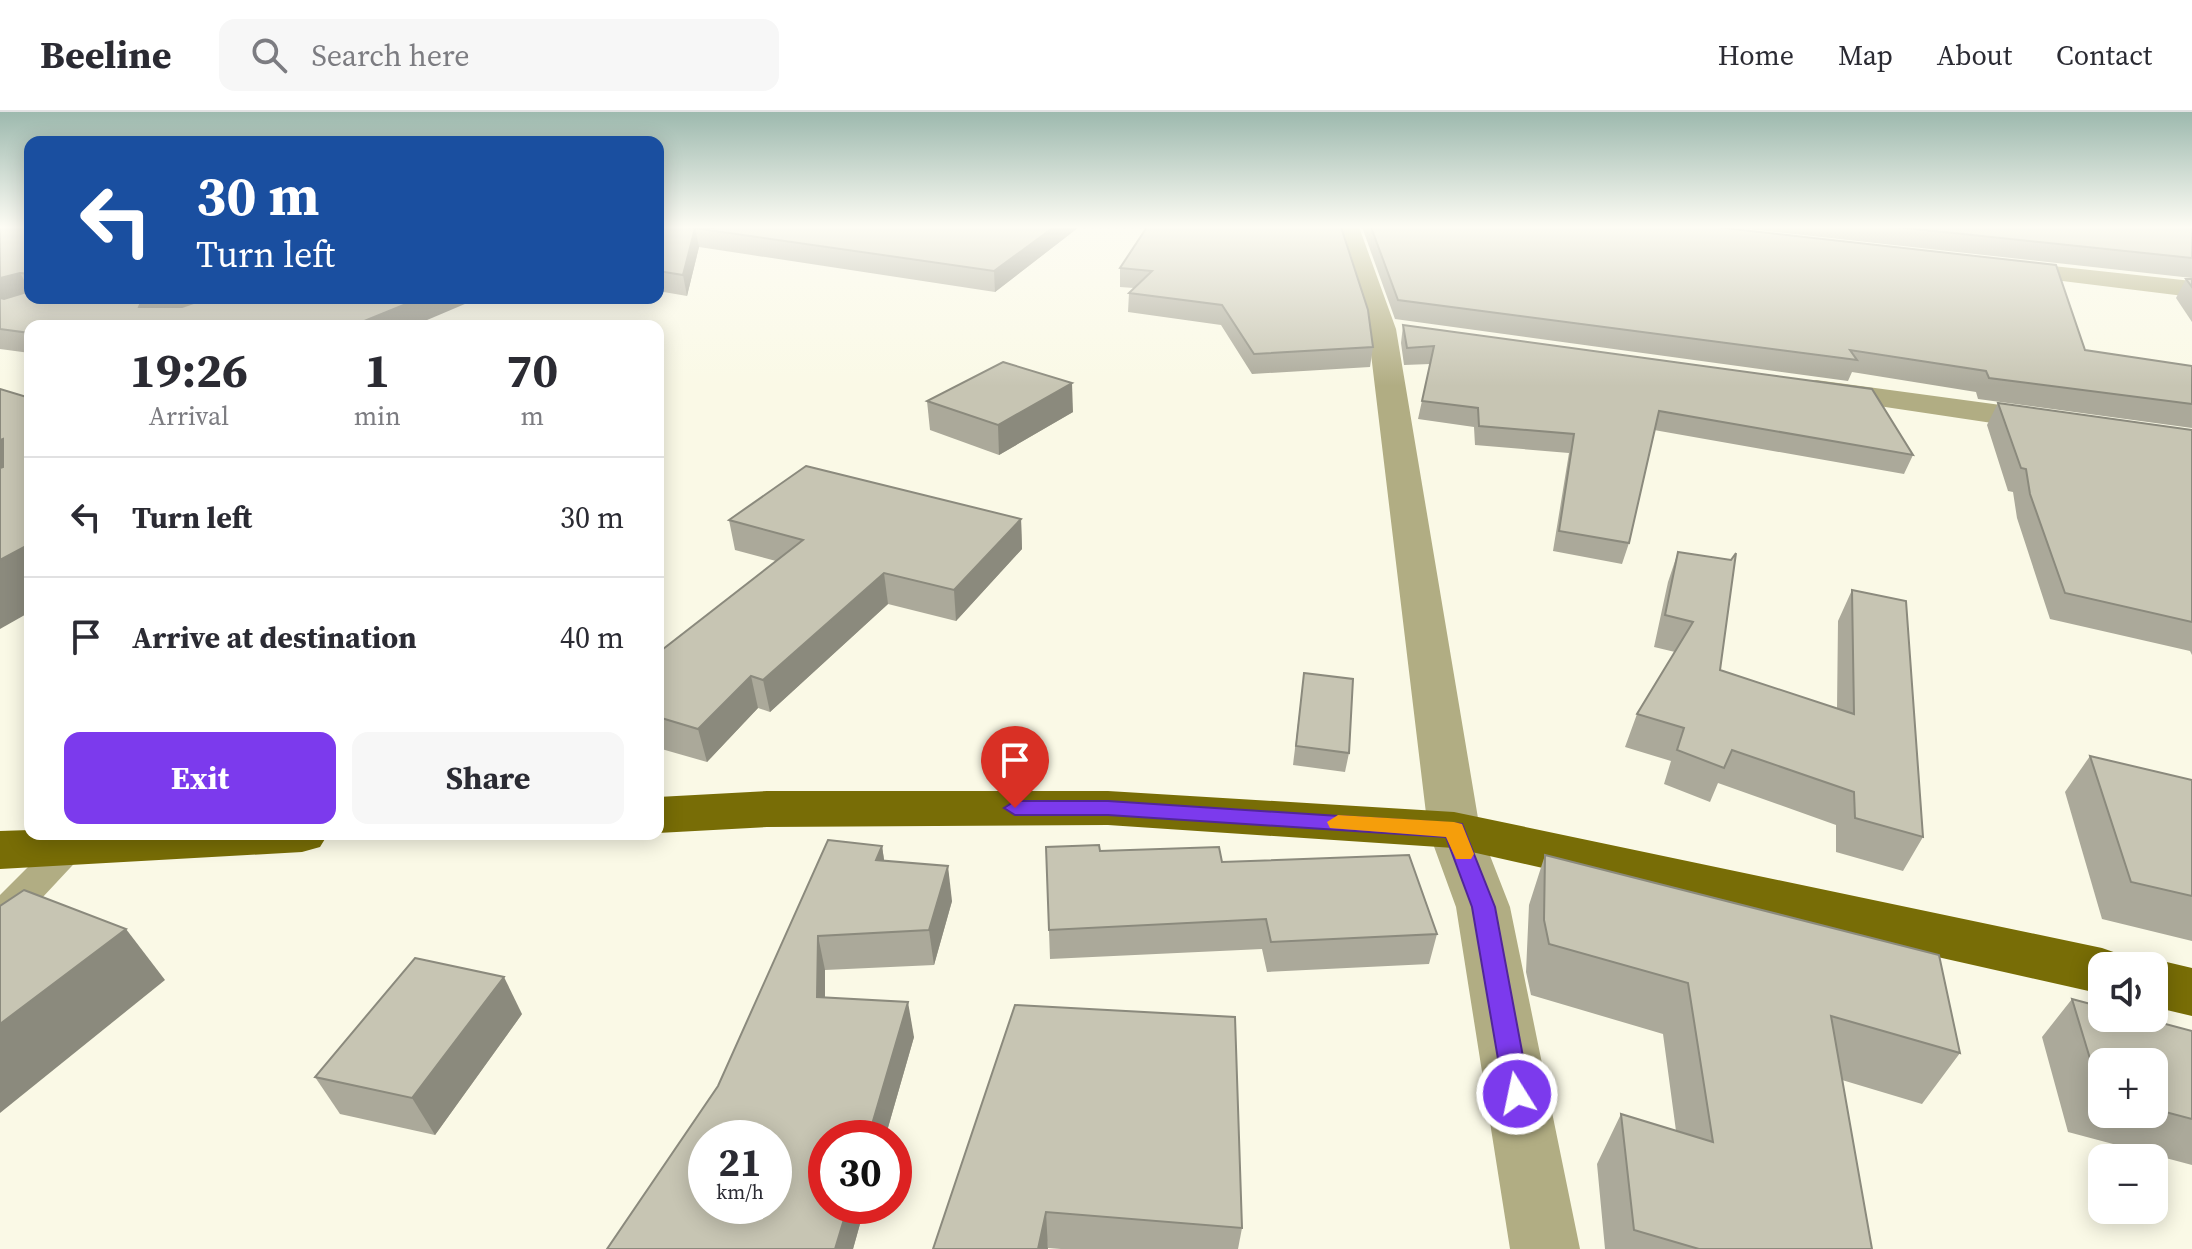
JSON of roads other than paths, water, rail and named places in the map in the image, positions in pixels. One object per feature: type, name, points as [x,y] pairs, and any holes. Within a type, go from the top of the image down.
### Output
[{"type":"main road","points":[[664,815],[767,809],[1108,808],[1454,830],[2088,968]]},
{"type":"main road","points":[[0,850],[164,840]]},
{"type":"main road","points":[[2168,986],[2192,992]]},
{"type":"street","points":[[1373,280],[1397,331],[1390,404],[1454,830],[1483,907],[1545,1249]]},
{"type":"street","points":[[2114,280],[2192,289]]},
{"type":"street","points":[[1786,384],[2078,425]]},
{"type":"lane","points":[[0,919],[72,844]]}]
